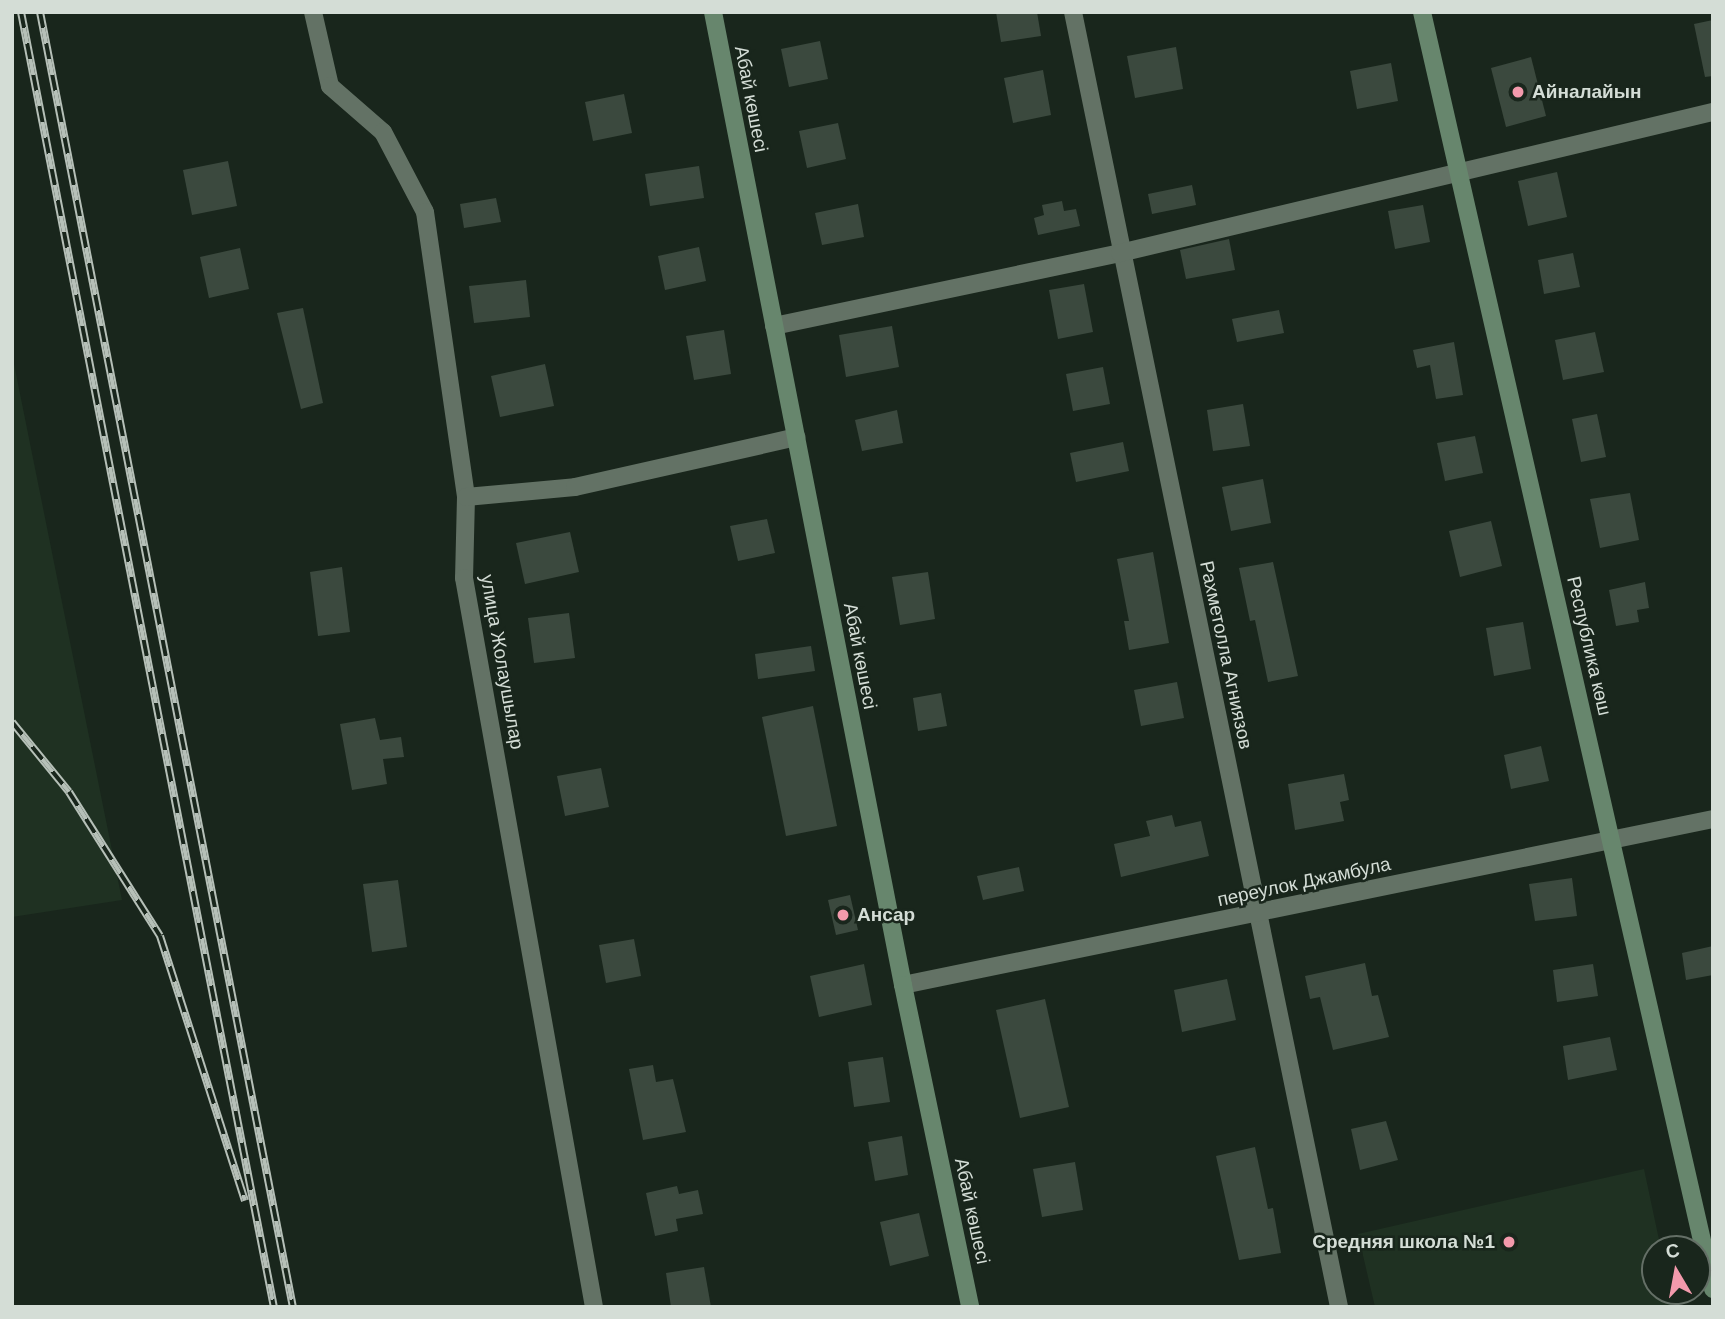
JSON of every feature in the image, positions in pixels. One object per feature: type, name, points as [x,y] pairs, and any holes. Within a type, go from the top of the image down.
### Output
[{"type":"main road","name":"Абай көшесі","points":[[713,12],[903,985],[970,1307]]},
{"type":"main road","name":"Республика көш","points":[[1422,12],[1461,173],[1713,1289]]},
{"type":"street","name":"улица Жолаушылар","points":[[313,12],[330,86],[383,132],[425,212],[466,497],[464,578],[594,1307]]},
{"type":"street","name":"Рахметолла Агниязов","points":[[1073,12],[1120,253],[1339,1307]]},
{"type":"street","points":[[774,326],[1120,253],[1713,112]]},
{"type":"street","points":[[466,497],[575,487],[796,437]]},
{"type":"street","name":"переулок Джамбула","points":[[903,985],[1713,819]]},
{"type":"shaded area","points":[[12,354],[122,900],[12,917]]},
{"type":"shaded area","name":"Средняя школа №1","points":[[1644,1169],[1658,1235],[1641,1235],[1641,1305],[1673,1307],[1375,1307],[1358,1234]]},
{"type":"building","points":[[996,12],[1037,12],[1041,36],[1001,42]]},
{"type":"building","points":[[1713,20],[1713,76],[1705,77],[1694,24]]},
{"type":"building","points":[[820,41],[828,79],[789,87],[781,49]]},
{"type":"building","points":[[1176,47],[1183,89],[1135,98],[1127,56]]},
{"type":"building","name":"Айналайын","points":[[1531,57],[1546,116],[1506,127],[1491,68]]},
{"type":"building","points":[[1391,63],[1398,101],[1357,109],[1350,71]]},
{"type":"building","points":[[1043,70],[1051,115],[1013,123],[1004,78]]},
{"type":"building","points":[[624,94],[632,133],[593,141],[585,102]]},
{"type":"building","points":[[838,123],[846,159],[807,168],[799,131]]},
{"type":"building","points":[[228,161],[237,206],[192,215],[183,170]]},
{"type":"building","points":[[699,166],[704,198],[650,206],[645,174]]},
{"type":"building","points":[[1557,172],[1567,217],[1528,226],[1518,181]]},
{"type":"building","points":[[1192,185],[1196,205],[1152,214],[1148,194]]},
{"type":"building","points":[[496,198],[501,222],[464,228],[460,204]]},
{"type":"building","points":[[1062,201],[1064,211],[1076,209],[1080,226],[1038,235],[1034,218],[1044,215],[1042,205]]},
{"type":"building","points":[[858,204],[864,237],[822,245],[815,213]]},
{"type":"building","points":[[1423,205],[1430,242],[1395,249],[1388,211]]},
{"type":"building","points":[[1229,239],[1235,270],[1186,279],[1180,250]]},
{"type":"building","points":[[699,247],[706,281],[665,290],[658,256]]},
{"type":"building","points":[[240,248],[249,289],[209,298],[200,257]]},
{"type":"building","points":[[1573,253],[1580,287],[1544,294],[1538,260]]},
{"type":"building","points":[[526,280],[530,317],[474,323],[469,286]]},
{"type":"building","points":[[1084,284],[1093,332],[1058,339],[1049,290]]},
{"type":"building","points":[[303,308],[323,403],[301,409],[277,313]]},
{"type":"building","points":[[1279,310],[1284,333],[1237,342],[1232,319]]},
{"type":"building","points":[[892,326],[899,367],[846,377],[839,335]]},
{"type":"building","points":[[724,330],[731,374],[694,380],[686,336]]},
{"type":"building","points":[[1595,332],[1604,372],[1563,380],[1555,340]]},
{"type":"building","points":[[1454,342],[1463,395],[1436,399],[1430,365],[1417,368],[1413,350]]},
{"type":"building","points":[[545,364],[554,406],[500,417],[491,376]]},
{"type":"building","points":[[1103,367],[1110,404],[1073,411],[1066,374]]},
{"type":"building","points":[[1243,404],[1250,446],[1213,451],[1207,410]]},
{"type":"building","points":[[897,410],[903,443],[862,451],[855,420]]},
{"type":"building","points":[[1597,414],[1606,457],[1581,462],[1572,419]]},
{"type":"building","points":[[1475,436],[1483,473],[1445,481],[1437,443]]},
{"type":"building","points":[[1123,442],[1129,471],[1076,482],[1070,453]]},
{"type":"building","points":[[1263,479],[1271,523],[1231,531],[1222,487]]},
{"type":"building","points":[[1630,493],[1639,540],[1600,548],[1590,499]]},
{"type":"building","points":[[767,519],[775,553],[738,561],[730,526]]},
{"type":"building","points":[[1491,521],[1502,566],[1460,577],[1449,531]]},
{"type":"building","points":[[570,532],[579,572],[525,584],[516,543]]},
{"type":"building","points":[[1153,552],[1169,643],[1129,650],[1124,621],[1129,621],[1117,559]]},
{"type":"building","points":[[1273,562],[1298,676],[1268,682],[1255,620],[1250,621],[1239,568]]},
{"type":"building","points":[[342,567],[350,632],[318,636],[310,572]]},
{"type":"building","points":[[928,572],[935,619],[900,625],[892,577]]},
{"type":"building","points":[[1645,582],[1649,608],[1637,610],[1639,622],[1616,626],[1609,590]]},
{"type":"building","points":[[569,613],[575,658],[534,663],[528,618]]},
{"type":"building","points":[[1523,622],[1531,669],[1494,676],[1486,628]]},
{"type":"building","points":[[811,646],[815,671],[758,679],[755,654]]},
{"type":"building","points":[[1177,682],[1184,718],[1141,726],[1134,690]]},
{"type":"building","points":[[941,693],[947,726],[918,731],[913,698]]},
{"type":"building","points":[[813,706],[837,826],[786,836],[762,717]]},
{"type":"building","points":[[375,718],[380,740],[401,737],[404,757],[383,759],[387,784],[352,790],[340,724]]},
{"type":"building","points":[[1541,746],[1549,781],[1511,789],[1504,755]]},
{"type":"building","points":[[601,768],[609,807],[565,816],[557,776]]},
{"type":"building","points":[[1344,774],[1349,800],[1340,802],[1344,821],[1295,830],[1288,784]]},
{"type":"building","points":[[1172,815],[1175,827],[1201,821],[1209,856],[1121,877],[1114,844],[1150,836],[1146,821]]},
{"type":"building","points":[[1019,867],[1024,891],[983,900],[977,876]]},
{"type":"building","points":[[1572,878],[1577,916],[1535,921],[1529,884]]},
{"type":"building","points":[[398,880],[407,947],[372,952],[363,884]]},
{"type":"building","name":"Ансар","points":[[850,895],[858,930],[836,935],[828,900]]},
{"type":"building","points":[[634,939],[641,976],[606,983],[599,945]]},
{"type":"building","points":[[1713,946],[1713,975],[1686,980],[1682,953]]},
{"type":"building","points":[[1365,963],[1372,996],[1378,995],[1389,1037],[1333,1050],[1320,997],[1310,999],[1305,976]]},
{"type":"building","points":[[864,964],[872,1005],[819,1017],[810,976]]},
{"type":"building","points":[[1593,964],[1598,996],[1557,1002],[1553,970]]},
{"type":"building","points":[[1227,979],[1236,1020],[1182,1032],[1174,990]]},
{"type":"building","points":[[1045,999],[1069,1107],[1020,1118],[996,1010]]},
{"type":"building","points":[[1610,1037],[1617,1070],[1568,1080],[1563,1046]]},
{"type":"building","points":[[883,1057],[890,1102],[854,1107],[848,1062]]},
{"type":"building","points":[[653,1065],[656,1082],[673,1079],[686,1132],[643,1140],[629,1069]]},
{"type":"building","points":[[1386,1121],[1398,1160],[1360,1170],[1351,1129]]},
{"type":"building","points":[[902,1136],[908,1175],[875,1181],[868,1142]]},
{"type":"building","points":[[1255,1147],[1268,1209],[1273,1208],[1281,1253],[1239,1260],[1216,1156]]},
{"type":"building","points":[[1075,1162],[1083,1210],[1042,1217],[1033,1169]]},
{"type":"building","points":[[677,1186],[679,1194],[698,1190],[703,1214],[676,1219],[678,1231],[655,1236],[646,1193]]},
{"type":"building","points":[[919,1213],[929,1256],[890,1266],[880,1222]]},
{"type":"building","points":[[704,1267],[711,1307],[671,1307],[666,1273]]},
{"type":"railway","points":[[21,12],[274,1307]]},
{"type":"railway","points":[[40,12],[293,1307]]},
{"type":"railway","points":[[12,722],[69,792],[160,936],[245,1201]]},
{"type":"place","name":"Айналайын","points":[[1518,92]]},
{"type":"place","name":"Ансар","points":[[843,915]]},
{"type":"place","name":"Средняя школа №1","points":[[1509,1242]]}]
